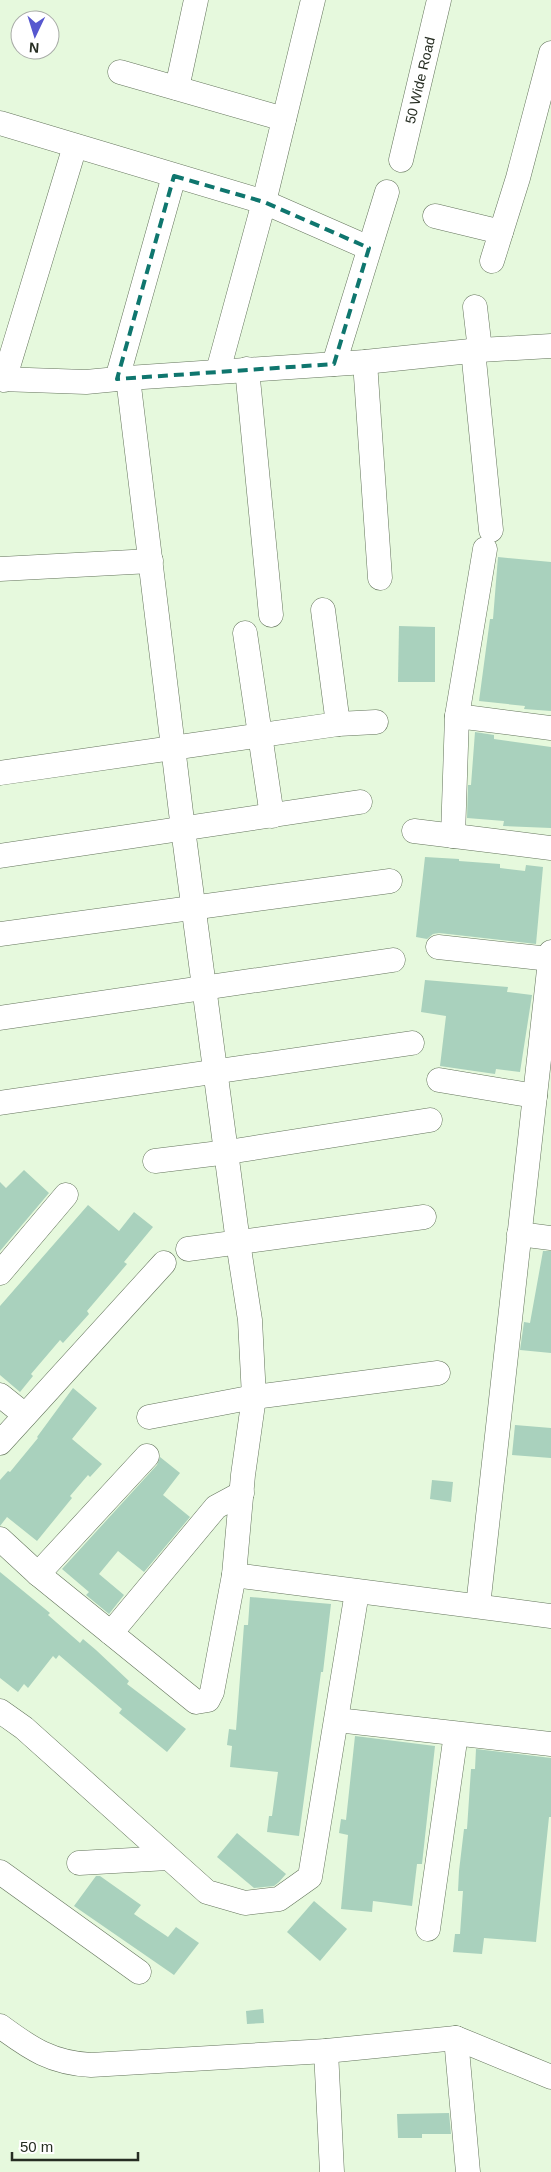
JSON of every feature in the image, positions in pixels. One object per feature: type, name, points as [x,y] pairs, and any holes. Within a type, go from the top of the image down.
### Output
[{"type":"street","points":[[177,88],[196,0]]},
{"type":"street","points":[[218,372],[264,202],[313,0]]},
{"type":"street","name":"50 Wide Road","points":[[401,160],[439,0]]},
{"type":"street","points":[[492,260],[518,178],[550,61]]},
{"type":"street","points":[[120,72],[284,118]]},
{"type":"street","points":[[0,123],[264,202],[369,248]]},
{"type":"street","points":[[76,146],[2,380],[86,382],[365,362],[476,350],[551,346]]},
{"type":"street","points":[[0,1539],[38,1574],[196,1702],[208,1700],[216,1678],[234,1575],[254,1397],[250,1320],[238,1242],[228,1152],[184,829],[151,561],[122,378],[174,176]]},
{"type":"street","points":[[334,364],[387,192]]},
{"type":"street","points":[[435,216],[501,232]]},
{"type":"street","points":[[453,836],[457,716],[488,540],[475,307]]},
{"type":"street","points":[[365,362],[380,578]]},
{"type":"street","points":[[247,369],[271,615]]},
{"type":"street","points":[[0,569],[151,561]]},
{"type":"street","points":[[323,610],[338,724]]},
{"type":"street","points":[[245,633],[272,816]]},
{"type":"street","points":[[457,716],[551,728]]},
{"type":"street","points":[[0,773],[338,724],[376,722]]},
{"type":"street","points":[[0,856],[360,802]]},
{"type":"street","points":[[414,831],[551,848]]},
{"type":"street","points":[[0,934],[390,881]]},
{"type":"street","points":[[438,947],[551,956],[478,1606]]},
{"type":"street","points":[[0,1018],[392,960]]},
{"type":"street","points":[[0,1103],[412,1043]]},
{"type":"street","points":[[439,1080],[535,1096]]},
{"type":"street","points":[[155,1161],[228,1152],[430,1120]]},
{"type":"street","points":[[0,1273],[66,1195]]},
{"type":"street","points":[[188,1249],[424,1217]]},
{"type":"street","points":[[520,1234],[551,1238]]},
{"type":"street","points":[[0,1443],[164,1262]]},
{"type":"street","points":[[149,1417],[254,1397],[438,1373]]},
{"type":"street","points":[[0,1395],[24,1415]]},
{"type":"street","points":[[38,1574],[147,1456]]},
{"type":"street","points":[[111,1633],[216,1507],[242,1493]]},
{"type":"street","points":[[234,1575],[551,1616]]},
{"type":"street","points":[[0,1712],[24,1728],[207,1892],[245,1903],[279,1899],[310,1877],[358,1592]]},
{"type":"street","points":[[337,1720],[551,1744]]},
{"type":"street","points":[[428,1929],[456,1734]]},
{"type":"street","points":[[79,1863],[168,1858]]},
{"type":"street","points":[[0,1872],[139,1972]]},
{"type":"street","points":[[0,2026],[32,2050],[59,2061],[73,2064],[91,2065],[326,2051],[456,2038],[551,2074]]},
{"type":"street","points":[[456,2038],[468,2172]]},
{"type":"street","points":[[326,2051],[332,2172]]},
{"type":"highlighted area","points":[[174,176],[264,202],[369,248],[334,364],[117,379]]},
{"type":"building","points":[[498,557],[551,562],[551,711],[524,709],[525,706],[479,701],[490,619],[493,619]]},
{"type":"building","points":[[399,626],[435,627],[435,682],[398,682]]},
{"type":"building","points":[[475,732],[494,735],[494,739],[551,747],[551,828],[503,826],[504,821],[467,818],[468,785],[471,785]]},
{"type":"building","points":[[425,857],[500,864],[500,868],[525,871],[526,865],[543,867],[536,944],[439,933],[433,934],[427,939],[416,937]]},
{"type":"building","points":[[425,980],[508,987],[507,992],[532,995],[520,1072],[496,1069],[495,1074],[440,1066],[446,1016],[421,1012]]},
{"type":"building","points":[[24,1170],[49,1193],[0,1251],[0,1182],[6,1188]]},
{"type":"building","points":[[88,1205],[119,1231],[134,1212],[153,1227],[124,1262],[127,1264],[87,1311],[89,1314],[63,1343],[60,1340],[31,1374],[33,1376],[20,1392],[0,1375],[0,1306]]},
{"type":"building","points":[[543,1251],[551,1251],[551,1353],[520,1350],[524,1322],[530,1323]]},
{"type":"building","points":[[73,1388],[97,1408],[72,1439],[102,1464],[90,1477],[88,1475],[70,1496],[72,1498],[37,1541],[7,1517],[0,1526],[0,1480],[8,1471],[10,1472],[38,1438]]},
{"type":"building","points":[[515,1425],[551,1428],[551,1458],[512,1455]]},
{"type":"building","points":[[160,1457],[180,1473],[163,1495],[190,1517],[144,1572],[118,1551],[99,1574],[124,1595],[109,1614],[86,1595],[89,1592],[62,1569],[157,1465]]},
{"type":"building","points":[[432,1480],[453,1482],[451,1502],[430,1499]]},
{"type":"building","points":[[0,1572],[50,1613],[48,1615],[80,1643],[83,1639],[96,1650],[129,1681],[127,1684],[186,1729],[167,1752],[119,1713],[122,1709],[59,1655],[56,1659],[53,1656],[28,1688],[24,1684],[18,1692],[0,1678]]},
{"type":"building","points":[[250,1597],[331,1604],[299,1836],[267,1832],[269,1816],[272,1816],[278,1772],[230,1767],[232,1746],[227,1745],[229,1729],[236,1730],[244,1625],[248,1625]]},
{"type":"building","points":[[355,1736],[435,1746],[422,1864],[417,1864],[412,1906],[373,1901],[372,1912],[341,1909],[348,1835],[339,1833],[341,1819],[346,1820]]},
{"type":"building","points":[[476,1749],[551,1758],[551,1817],[549,1817],[536,1942],[484,1938],[482,1954],[453,1952],[455,1934],[460,1934],[463,1891],[458,1891],[459,1871],[464,1829],[467,1829],[471,1769],[475,1769]]},
{"type":"building","points":[[237,1833],[286,1874],[274,1886],[254,1888],[217,1857]]},
{"type":"building","points":[[96,1876],[100,1876],[141,1905],[134,1914],[168,1937],[176,1927],[199,1943],[174,1975],[74,1906]]},
{"type":"building","points":[[314,1901],[347,1929],[320,1961],[287,1932]]},
{"type":"building","points":[[263,2009],[264,2023],[247,2024],[246,2011]]},
{"type":"building","points":[[449,2113],[451,2134],[422,2134],[422,2138],[398,2138],[397,2114]]}]
